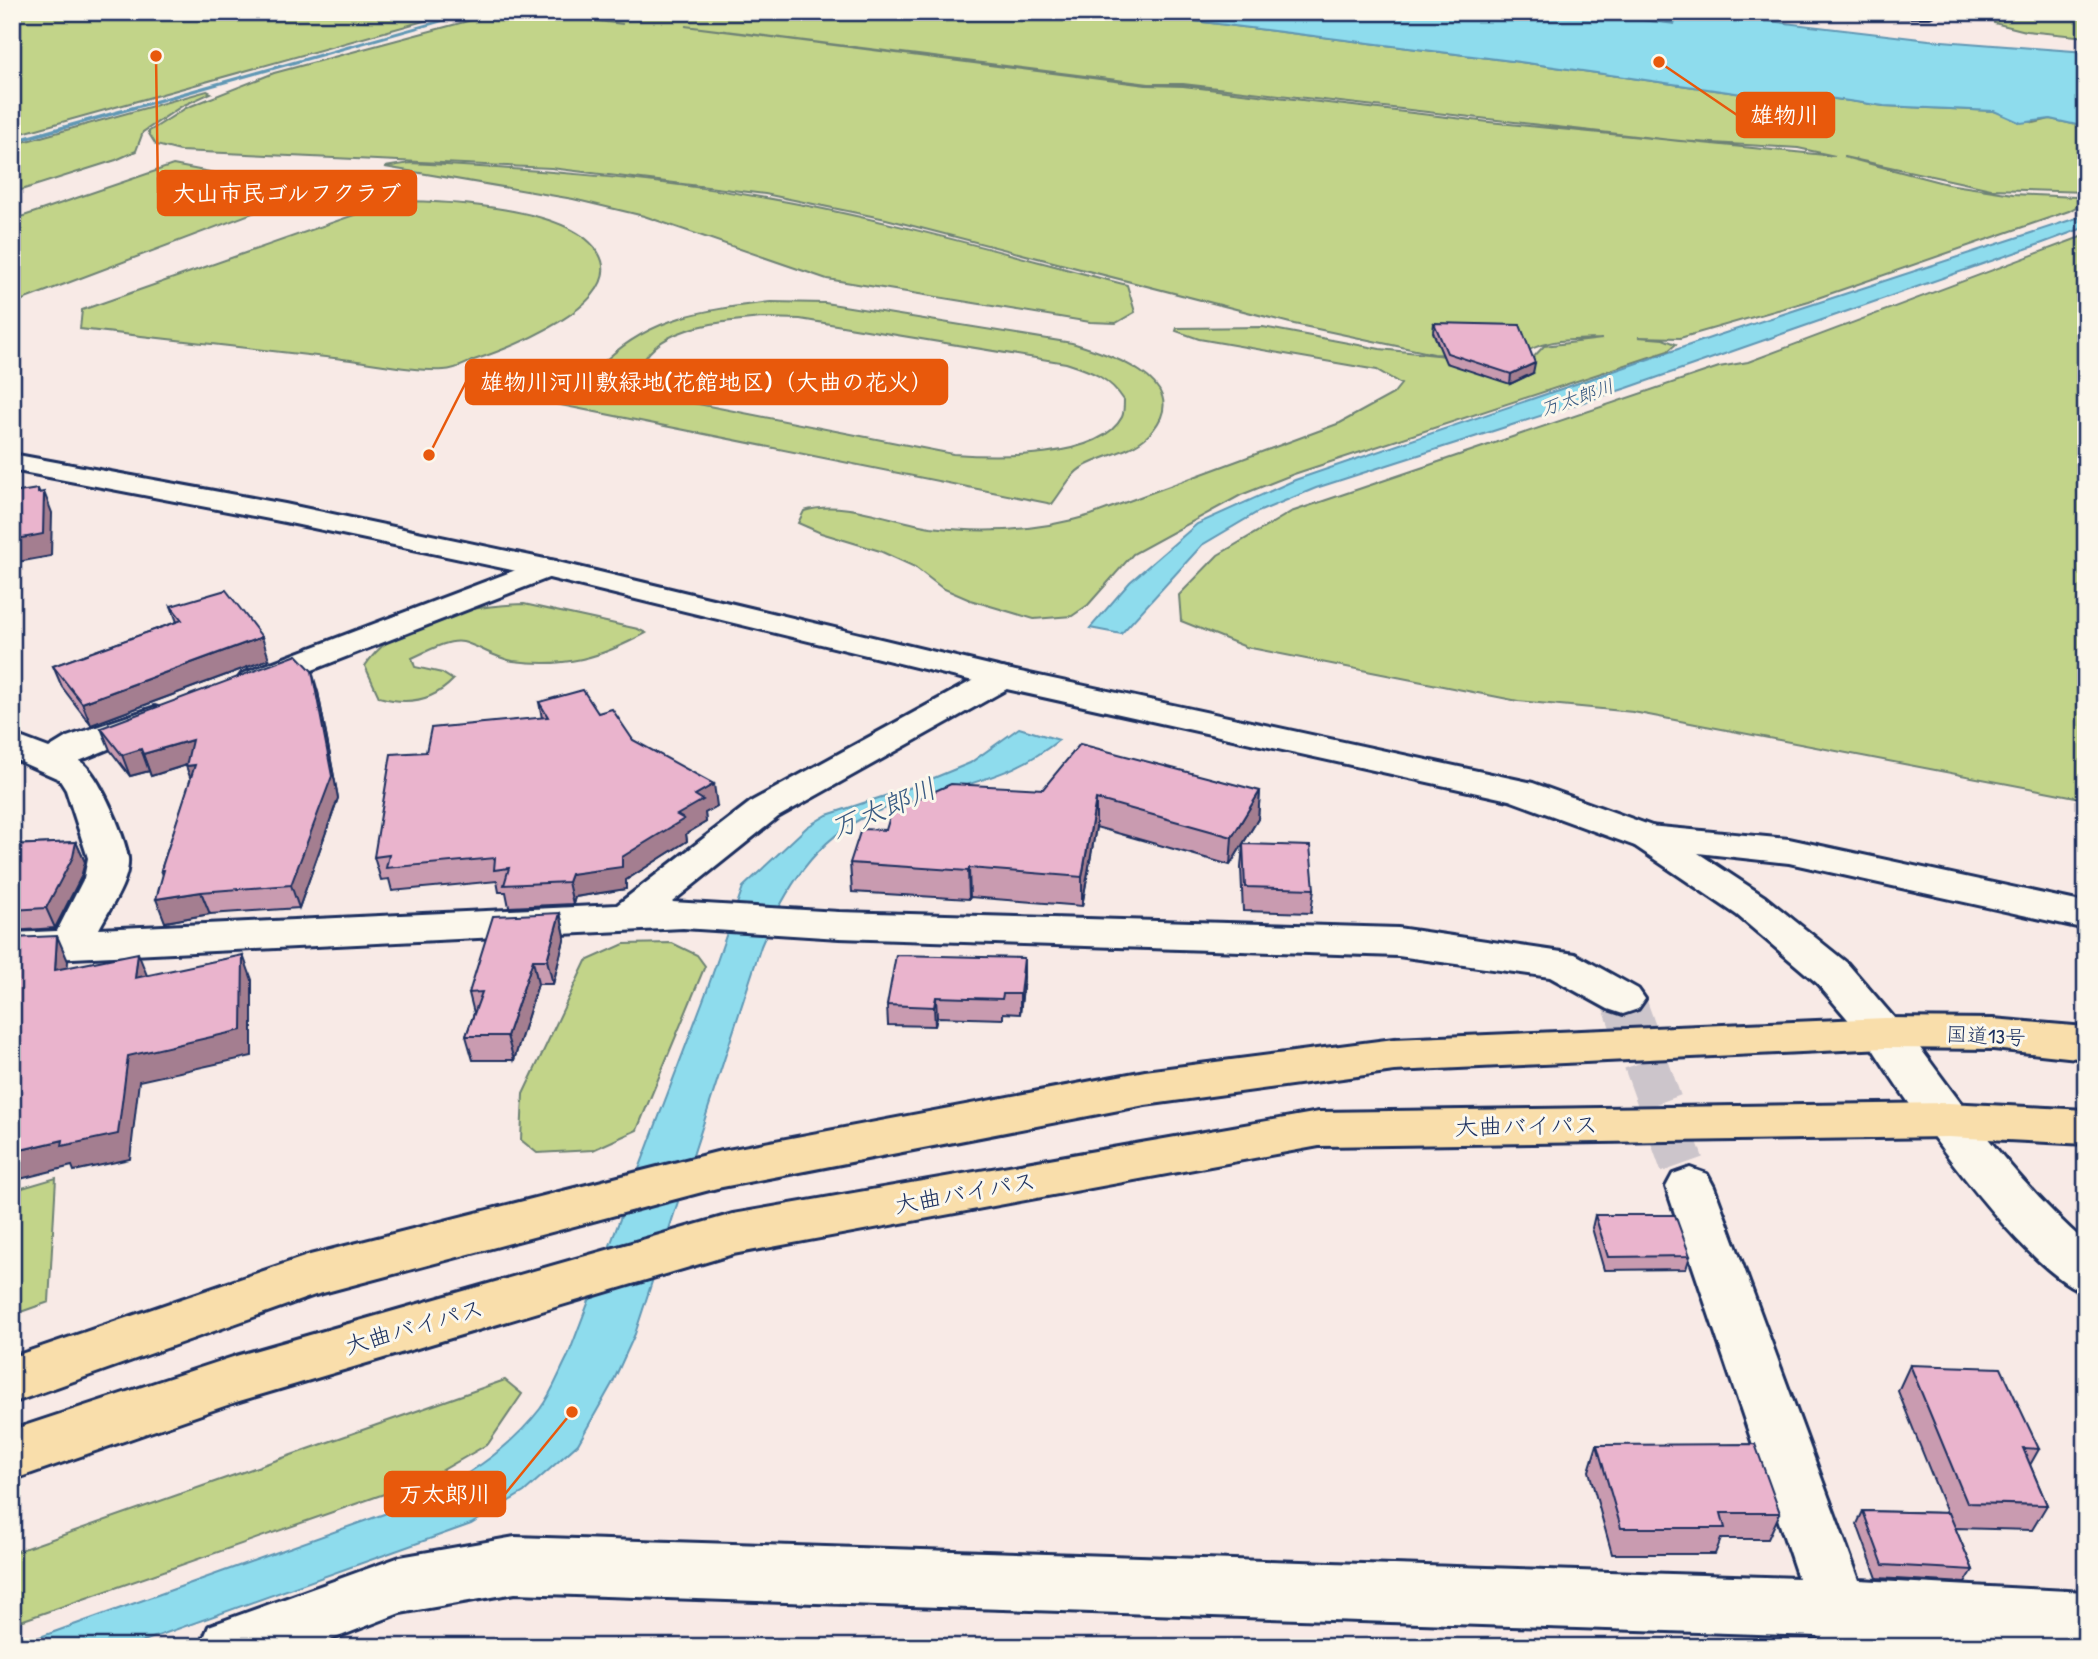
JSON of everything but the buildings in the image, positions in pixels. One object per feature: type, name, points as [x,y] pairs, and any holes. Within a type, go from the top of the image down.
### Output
[{"type":"highway","name":"国道13号","points":[[1885,1033],[1993,1034],[2086,1043]]},
{"type":"highway","points":[[12,1380],[310,1276],[588,1203],[717,1170],[1145,1088],[1394,1055],[1885,1033]]},
{"type":"highway","points":[[1948,1120],[2086,1127]]},
{"type":"highway","name":"大曲バイパス","points":[[12,1455],[236,1379],[733,1234],[1319,1129],[1948,1120]]},
{"type":"street","points":[[1877,12],[1930,12]]},
{"type":"street","points":[[12,462],[109,478],[545,568],[1002,678],[1520,791],[1649,838],[1761,915],[1832,973],[1885,1033],[1948,1120],[2047,1241],[2086,1273]]},
{"type":"street","points":[[231,690],[545,568]]},
{"type":"street","points":[[627,918],[765,809],[1002,678]]},
{"type":"street","points":[[51,762],[80,745],[181,708]]},
{"type":"street","points":[[12,745],[72,771],[85,790],[108,858],[104,878],[72,943]]},
{"type":"street","points":[[1649,838],[1789,851],[2086,916]]},
{"type":"street","points":[[12,947],[683,915],[839,925],[1398,942],[1560,964],[1623,999]]},
{"type":"street","points":[[1690,1187],[1846,1628]]},
{"type":"street","points":[[231,1647],[400,1585],[515,1565],[1846,1628],[2086,1621]]},
{"type":"green space","points":[[12,12],[447,12],[449,14],[12,136]]},
{"type":"green space","points":[[518,12],[623,24],[544,12],[1123,12],[1520,62],[1777,99],[1828,98],[1884,106],[1994,111],[2034,123],[2050,119],[2086,127],[2086,192],[1991,189],[1844,157],[1947,184],[2013,194],[2076,197],[2086,201],[2069,211],[1809,301],[1680,338],[1638,337],[1663,339],[1676,344],[1668,351],[1294,474],[1241,495],[1133,554],[1088,605],[1072,616],[1034,619],[970,600],[942,588],[915,567],[880,551],[798,523],[804,511],[835,508],[867,512],[931,527],[1012,530],[1052,525],[1091,515],[1340,423],[1393,394],[1401,384],[1377,370],[1199,339],[1176,331],[1177,328],[1263,327],[1380,349],[1521,364],[1529,362],[1544,346],[1602,339],[1548,343],[1519,357],[1434,354],[1294,324],[886,219],[765,194],[551,168],[180,151],[156,145],[148,132],[186,108],[274,73],[479,18]],"holes":[[[685,26],[1149,84],[1183,84],[1659,139],[1183,86],[1146,85]],[[1687,141],[1798,148],[1835,156]]]},
{"type":"green space","points":[[2002,12],[2086,12],[2086,37],[2026,31],[1994,23],[1994,17]]},
{"type":"green space","points":[[207,91],[211,93],[182,106],[143,132],[136,151],[116,160],[12,193],[12,145]]},
{"type":"green space","points":[[410,163],[539,171],[711,189],[848,214],[1127,285],[1135,312],[1116,323],[1090,322],[827,279],[644,216],[573,199],[385,167]]},
{"type":"green space","points":[[173,165],[311,191],[12,304],[12,220]]},
{"type":"green space","points":[[394,201],[473,205],[535,216],[563,225],[585,238],[599,254],[603,272],[596,290],[580,307],[535,335],[448,370],[404,368],[347,359],[80,329],[82,310]]},
{"type":"green space","points":[[2086,235],[2086,799],[1633,712],[1518,701],[1246,647],[1181,621],[1179,595],[1218,555],[1291,512],[1719,367],[1748,362]]},
{"type":"green space","points":[[771,302],[825,303],[1072,343],[1123,362],[1140,372],[1154,383],[1162,397],[1163,412],[1153,430],[1138,443],[1079,470],[1052,504],[476,388],[512,368],[605,386],[606,360],[643,333],[683,317]],"holes":[[[763,318],[800,319],[1066,363],[1092,372],[1113,386],[1124,400],[1123,415],[1110,431],[1092,441],[1070,448],[1019,455],[953,454],[668,398],[646,386],[639,371],[647,356],[659,344],[691,329]]]},
{"type":"green space","points":[[524,604],[646,633],[597,655],[549,663],[513,661],[463,642],[450,642],[412,658],[415,667],[442,673],[453,680],[445,687],[419,700],[399,701],[379,697],[365,666],[379,649],[396,636],[436,617],[481,608]]},
{"type":"green space","points":[[672,943],[697,955],[705,966],[637,1130],[593,1150],[537,1153],[521,1140],[523,1094],[586,961],[624,944]]},
{"type":"green space","points":[[56,1178],[49,1302],[12,1315],[12,1191]]},
{"type":"green space","points":[[505,1380],[522,1394],[488,1444],[427,1479],[12,1624],[12,1553]]},
{"type":"water","points":[[1123,12],[1577,12],[1675,24],[1622,12],[1693,12],[1929,40],[2086,52],[2086,127],[2050,119],[2021,123],[1994,111],[1884,106],[1828,98],[1777,99],[1520,62]]},
{"type":"water","points":[[2086,215],[2086,227],[2040,244],[1627,388],[1316,488],[1258,512],[1202,545],[1121,634],[1090,628],[1130,582],[1197,524],[1295,480],[1719,335]]},
{"type":"water","points":[[1019,728],[1059,740],[1036,756],[1002,773],[871,814],[833,838],[803,869],[791,887],[761,946],[635,1334],[613,1382],[578,1444],[524,1492],[471,1524],[127,1647],[12,1647],[412,1504],[465,1475],[513,1439],[544,1403],[568,1356],[707,990],[743,887],[807,827],[827,815],[912,787],[970,763]]},
{"type":"waterway","points":[[12,142],[475,12]]},
{"type":"tunnel","points":[[1623,999],[1690,1187]]},
{"type":"place","name":"大山市民ゴルフクラブ","points":[[156,56]]},
{"type":"place","name":"雄物川","points":[[1659,62]]},
{"type":"place","name":"雄物川河川敷緑地(花館地区)（大曲の花火）","points":[[429,455]]},
{"type":"place","name":"万太郎川","points":[[572,1412]]}]
